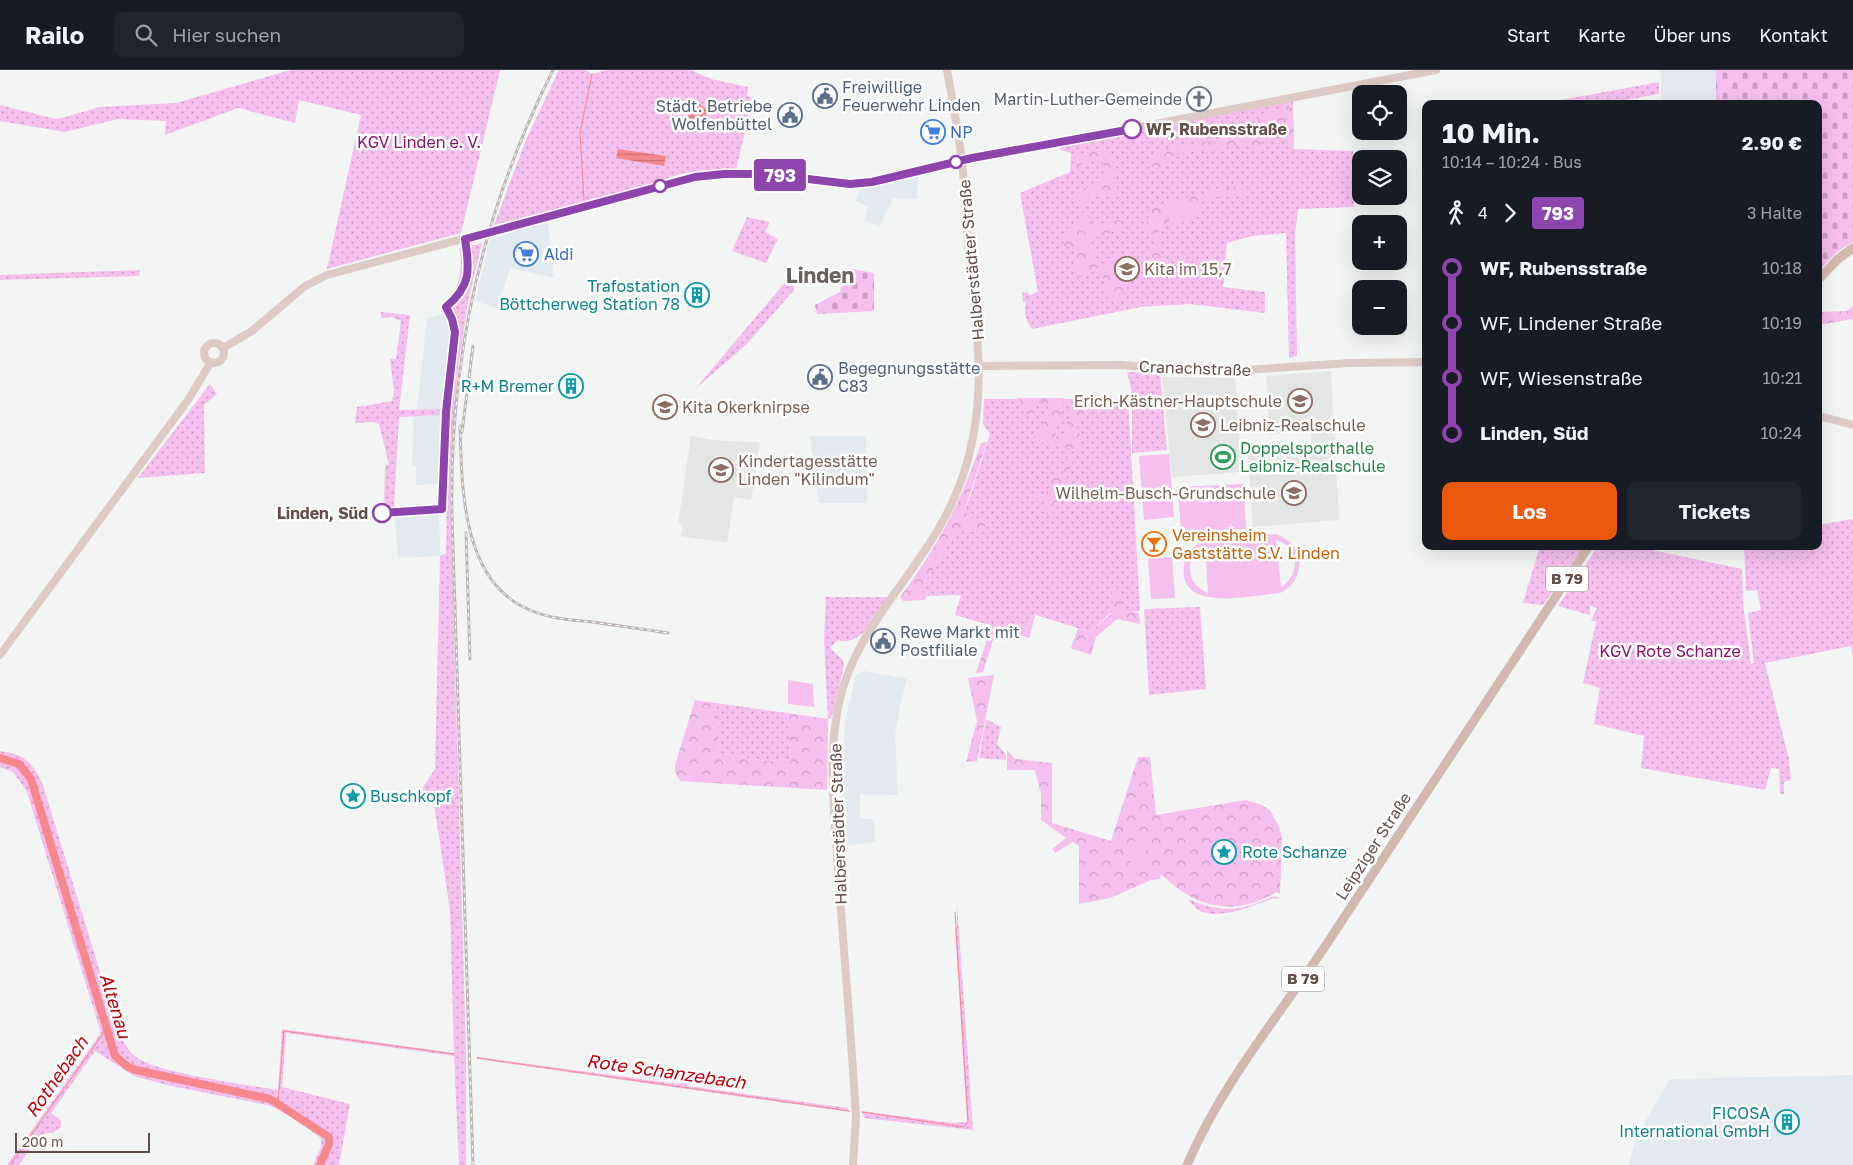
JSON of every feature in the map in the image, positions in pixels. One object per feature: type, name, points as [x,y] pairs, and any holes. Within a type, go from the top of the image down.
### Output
[{"type":"main road","points":[[1822,276],[1838,259],[1853,248]]},
{"type":"main road","name":"Leipziger Straße","points":[[1187,1165],[1198,1139],[1218,1103],[1325,946],[1586,550]]},
{"type":"street","name":"Halberstädter Straße","points":[[853,1165],[856,1116],[833,787],[837,712],[843,686],[855,655],[869,631],[932,541],[958,490],[970,455],[978,416],[980,366],[962,161],[948,70]]},
{"type":"street","points":[[223,348],[252,331],[304,286],[327,275],[695,177],[745,173],[850,184],[872,182],[962,161],[1436,70]]},
{"type":"street","points":[[0,655],[178,414],[211,362],[221,360],[224,355],[223,348],[218,344],[208,346],[205,354],[211,362]]},
{"type":"street","name":"Cranachstraße","points":[[980,366],[1121,365],[1163,370],[1220,372],[1349,363],[1422,362]]},
{"type":"street","points":[[1822,417],[1853,425]]},
{"type":"shaded area","points":[[1661,70],[1716,70],[1716,100],[1661,100]]},
{"type":"shaded area","points":[[699,104],[707,109],[707,115],[701,129],[690,124],[688,116],[691,107]]},
{"type":"shaded area","points":[[618,149],[666,156],[664,166],[616,158]]},
{"type":"shaded area","points":[[918,176],[917,199],[893,198],[879,227],[865,220],[868,207],[856,201],[860,189]]},
{"type":"shaded area","points":[[548,222],[554,278],[510,268],[498,308],[475,301],[490,239]]},
{"type":"shaded area","points":[[442,314],[449,316],[453,329],[440,409],[417,410],[427,318]]},
{"type":"shaded area","points":[[1331,371],[1339,520],[1253,527],[1248,453],[1312,448],[1310,430],[1270,435],[1266,376]]},
{"type":"shaded area","name":"Leibniz-Realschule","points":[[1162,377],[1235,378],[1242,472],[1172,477]]},
{"type":"shaded area","points":[[440,415],[438,484],[416,485],[416,466],[412,466],[414,416]]},
{"type":"shaded area","name":"Kindertagesstätte Linden \"Kilindum\"","points":[[691,436],[721,441],[760,442],[751,500],[734,497],[727,543],[681,536],[683,525],[678,524]]},
{"type":"shaded area","points":[[810,436],[866,436],[867,503],[819,503]]},
{"type":"shaded area","points":[[439,504],[440,556],[398,558],[394,508]]},
{"type":"shaded area","points":[[865,671],[907,679],[895,734],[898,795],[860,794],[860,819],[874,819],[875,842],[844,846],[845,721],[856,675]]},
{"type":"shaded area","points":[[1853,1075],[1853,1165],[1629,1165],[1634,1144],[1642,1127],[1670,1079]]},
{"type":"green space","name":"KGV Linden e. V.","points":[[291,70],[500,70],[461,233],[327,269],[361,115],[299,100],[295,123],[238,108],[165,135],[166,121],[118,119],[65,132],[0,121],[0,105],[56,119],[100,107],[176,103]]},
{"type":"green space","points":[[559,70],[586,70],[591,74],[607,70],[690,70],[711,79],[748,87],[747,96],[753,97],[736,170],[684,173],[621,193],[494,225],[526,140]]},
{"type":"green space","points":[[1716,70],[1853,70],[1853,242],[1837,252],[1822,268],[1822,100],[1716,100]]},
{"type":"green space","points":[[1659,82],[1659,94],[1625,100],[1561,100]]},
{"type":"green space","points":[[1293,98],[1294,149],[1352,151],[1352,205],[1354,207],[1298,209],[1295,233],[1297,356],[1289,358],[1286,233],[1252,236],[1227,243],[1223,287],[1265,292],[1265,313],[1190,304],[1141,307],[1032,329],[1026,316],[1026,301],[1023,302],[1022,293],[1027,292],[1030,295],[1038,292],[1020,193],[1070,172],[1071,153],[1061,150],[1057,144]]},
{"type":"green space","points":[[1293,108],[1294,144],[1284,141],[1283,128],[1261,128],[1257,115]]},
{"type":"green space","points":[[1245,134],[1246,137],[1261,136],[1260,151],[1255,151],[1250,144],[1202,151],[1189,148],[1160,169],[1147,165],[1145,160],[1154,157],[1153,152]]},
{"type":"green space","points":[[1106,150],[1111,154],[1119,198],[1111,198],[1099,192],[1089,196],[1083,206],[1078,206],[1077,195],[1081,189],[1097,185],[1107,170],[1100,158],[1081,164],[1076,172],[1075,154]]},
{"type":"green space","points":[[1245,185],[1251,193],[1202,200],[1166,211],[1170,224],[1158,229],[1161,257],[1150,258],[1156,235],[1146,229],[1150,208],[1216,190]]},
{"type":"green space","points":[[1202,200],[1202,216],[1170,224],[1167,211]]},
{"type":"green space","points":[[1082,212],[1088,214],[1088,218],[1093,226],[1120,220],[1123,226],[1121,235],[1112,231],[1101,239],[1094,235],[1088,240],[1088,247],[1095,253],[1094,262],[1103,265],[1112,255],[1121,257],[1115,265],[1121,276],[1133,280],[1116,301],[1107,297],[1103,277],[1093,272],[1076,278],[1074,271],[1076,250],[1069,246],[1063,247],[1063,243],[1069,233],[1082,222]]},
{"type":"green space","points":[[747,217],[770,222],[765,232],[778,239],[766,263],[732,251]]},
{"type":"green space","points":[[482,243],[468,302],[457,375],[450,490],[466,1052],[466,1165],[459,1165],[454,1056],[286,1033],[282,1087],[350,1104],[339,1165],[313,1165],[321,1147],[321,1138],[281,1110],[267,1105],[171,1086],[134,1076],[95,1051],[51,1113],[61,1121],[61,1127],[54,1132],[40,1135],[19,1165],[7,1165],[101,1033],[27,792],[13,772],[0,767],[0,751],[22,757],[32,765],[43,785],[115,1021],[126,1046],[136,1057],[147,1063],[182,1073],[278,1090],[282,1029],[454,1053],[450,909],[434,804],[422,798],[420,792],[435,769],[440,556],[446,554],[448,434],[459,344],[454,340],[454,325],[446,307],[459,279],[461,265],[459,248]]},
{"type":"green space","points":[[846,268],[874,273],[874,311],[817,314],[815,305],[840,292]]},
{"type":"green space","points":[[140,270],[139,276],[0,280],[0,275]]},
{"type":"green space","points":[[792,274],[794,290],[747,344],[696,388]]},
{"type":"green space","points":[[1853,306],[1853,319],[1822,324],[1822,312],[1847,311]]},
{"type":"green space","points":[[380,312],[410,315],[399,410],[440,409],[440,415],[399,417],[394,508],[384,508],[385,465],[389,464],[379,424],[374,422],[355,423],[357,407],[392,401],[394,392],[390,359],[396,359],[401,321],[391,317],[382,318]]},
{"type":"green space","points":[[1127,372],[1160,373],[1167,450],[1132,453],[1132,393]]},
{"type":"green space","points":[[210,384],[217,394],[204,405],[205,473],[138,478]]},
{"type":"green space","points":[[1016,398],[1064,398],[1054,441],[1061,442],[1075,398],[1100,399],[1098,405],[1081,411],[1076,425],[1080,434],[1077,445],[1084,447],[1081,451],[1031,440],[1032,436],[1040,437],[1049,404],[1042,402],[1037,405],[1034,415],[1023,413],[1025,404]]},
{"type":"green space","points":[[984,399],[1128,399],[1140,611],[1110,613],[1090,632],[1033,614],[1029,625],[1014,632],[955,615],[961,595],[927,596],[920,590],[957,530],[971,494],[990,434],[983,424]]},
{"type":"green space","points":[[987,442],[964,512],[986,522],[982,533],[957,530],[920,590],[927,596],[925,600],[903,601],[900,597],[925,561],[947,524],[965,485],[981,443]]},
{"type":"green space","points":[[1169,454],[1174,517],[1144,520],[1139,456]]},
{"type":"green space","points":[[1069,455],[1075,456],[1051,517],[1047,514],[1047,499],[1029,497],[1031,493],[1044,498],[1056,473],[1063,474]]},
{"type":"green space","points":[[1244,484],[1246,529],[1181,532],[1178,487]]},
{"type":"green space","name":"KGV Rote Schanze","points":[[1853,519],[1853,656],[1851,646],[1765,663],[1789,759],[1791,780],[1784,782],[1784,794],[1780,794],[1779,769],[1771,768],[1765,790],[1641,768],[1644,736],[1594,724],[1600,688],[1583,683],[1596,622],[1591,620],[1597,608],[1590,606],[1590,615],[1558,606],[1595,550],[1652,550],[1742,569],[1743,603],[1751,664],[1754,663],[1748,613],[1761,610],[1757,590],[1746,591],[1744,550],[1822,550],[1822,524]]},
{"type":"green space","points":[[1276,534],[1293,545],[1297,553],[1299,571],[1289,587],[1280,593],[1236,598],[1204,596],[1192,591],[1185,581],[1184,566],[1186,557],[1191,550],[1205,540]],"holes":[[[1276,540],[1290,548],[1295,562],[1292,576],[1281,587]],[[1205,546],[1208,593],[1195,584],[1190,571],[1190,564],[1193,558],[1197,551]]]},
{"type":"green space","points":[[1539,550],[1581,550],[1543,605],[1523,603]]},
{"type":"green space","points":[[1172,557],[1175,598],[1151,599],[1148,559]]},
{"type":"green space","points":[[1121,586],[1121,609],[1139,613],[1140,624],[1117,619],[1096,637],[1091,655],[1071,648],[1078,628],[1090,632],[1113,612],[1112,591]]},
{"type":"green space","points":[[826,597],[889,597],[862,634],[847,641],[838,640],[830,648],[843,660],[844,666],[831,719],[828,719],[824,641]]},
{"type":"green space","points":[[1200,607],[1206,689],[1149,695],[1144,609]]},
{"type":"green space","points":[[1032,614],[1035,616],[1029,638],[1022,636],[1012,641],[995,634],[983,672],[976,673],[992,625],[1014,632],[1029,625]]},
{"type":"green space","points":[[994,675],[977,761],[966,762],[977,721],[968,678]]},
{"type":"green space","points":[[788,680],[813,684],[814,707],[788,704]]},
{"type":"green space","points":[[695,700],[716,703],[719,753],[766,761],[791,759],[787,713],[828,719],[827,790],[680,781],[675,772],[675,765]]},
{"type":"green space","points":[[716,703],[787,713],[791,759],[766,761],[719,753]]},
{"type":"green space","points":[[986,719],[1001,727],[997,744],[1006,755],[1006,760],[979,758]]},
{"type":"green space","points":[[1007,750],[1015,759],[1052,763],[1052,823],[1111,841],[1138,757],[1150,757],[1156,815],[1246,800],[1262,805],[1270,810],[1279,827],[1282,838],[1280,894],[1277,892],[1245,905],[1216,906],[1188,895],[1161,874],[1160,879],[1151,880],[1110,898],[1079,904],[1079,846],[1073,842],[1055,853],[1052,849],[1066,838],[1041,820],[1041,794],[1035,770],[1007,770]]},
{"type":"green space","points":[[1144,839],[1149,871],[1133,873],[1128,842]]},
{"type":"green space","points":[[1274,896],[1281,899],[1272,899],[1239,910],[1218,914],[1201,911],[1188,899],[1211,907],[1231,909],[1251,905]]},
{"type":"green space","points":[[957,904],[973,1130],[864,1118],[862,1111],[952,1123],[967,1122],[955,928],[957,928]]},
{"type":"green space","points":[[477,1057],[679,1084],[682,1078],[689,1078],[687,1086],[847,1108],[849,1112],[477,1059]]},
{"type":"waterway","points":[[584,200],[580,133],[592,74]]},
{"type":"waterway","name":"Rothebach","points":[[0,758],[19,764],[31,779],[115,1056],[128,1067],[136,1070],[270,1099],[329,1137],[329,1144],[320,1165]]},
{"type":"waterway","name":"Rote Schanzebach","points":[[862,1112],[963,1127],[968,1122],[955,912]]},
{"type":"waterway","name":"Rothebach","points":[[10,1165],[107,1028]]},
{"type":"waterway","name":"Rote Schanzebach","points":[[278,1103],[284,1031],[454,1054]]},
{"type":"waterway","name":"Rote Schanzebach","points":[[478,1058],[850,1111]]},
{"type":"railway","points":[[473,1165],[452,515],[453,457],[457,400],[464,343],[475,286],[489,231],[507,176],[528,123],[553,70]]},
{"type":"railway","points":[[462,432],[473,346]]},
{"type":"railway","points":[[460,426],[462,477],[470,530],[478,556],[490,578],[507,597],[530,610],[553,617],[668,633]]},
{"type":"railway","points":[[466,533],[470,659]]},
{"type":"bus line","name":"793","points":[[382,513],[442,509],[446,412],[455,332],[452,319],[446,307],[459,295],[466,283],[468,261],[465,239],[695,177],[745,173],[793,177],[838,184],[872,182],[972,158],[1006,154],[1132,129]]},
{"type":"place","name":"Freiwillige Feuerwehr Linden","points":[[825,96]]},
{"type":"place","name":"Martin-Luther-Gemeinde","points":[[1199,99]]},
{"type":"place","name":"Städt. Betriebe Wolfenbüttel","points":[[790,115]]},
{"type":"place","name":"WF, Rubensstraße","points":[[1132,129]]},
{"type":"place","name":"NP","points":[[933,132]]},
{"type":"place","name":"Aldi","points":[[526,254]]},
{"type":"place","name":"Kita im 15,7","points":[[1127,269]]},
{"type":"place","name":"Trafostation Böttcherweg Station 78","points":[[697,295]]},
{"type":"place","name":"Begegnungsstätte C83","points":[[820,377]]},
{"type":"place","name":"R+M Bremer","points":[[571,386]]},
{"type":"place","name":"Erich-Kästner-Hauptschule","points":[[1300,401]]},
{"type":"place","name":"Kita Okerknirpse","points":[[665,407]]},
{"type":"place","name":"Leibniz-Realschule","points":[[1203,425]]},
{"type":"place","name":"Doppelsporthalle Leibniz-Realschule","points":[[1223,457]]},
{"type":"place","name":"Kindertagesstätte Linden \"Kilindum\"","points":[[721,470]]},
{"type":"place","name":"Wilhelm-Busch-Grundschule","points":[[1294,493]]},
{"type":"place","name":"Linden, Süd","points":[[382,513]]},
{"type":"place","name":"Vereinsheim Gaststätte S.V. Linden","points":[[1154,544]]},
{"type":"place","name":"Rewe Markt mit Postfiliale","points":[[883,641]]},
{"type":"place","name":"Buschkopf","points":[[353,796]]},
{"type":"place","name":"Rote Schanze","points":[[1224,852]]},
{"type":"place","name":"FICOSA International GmbH","points":[[1787,1122]]},
{"type":"district","name":"Linden","points":[[820,276]]},
{"type":"water label","name":"Altenau","points":[[115,1006]]}]
